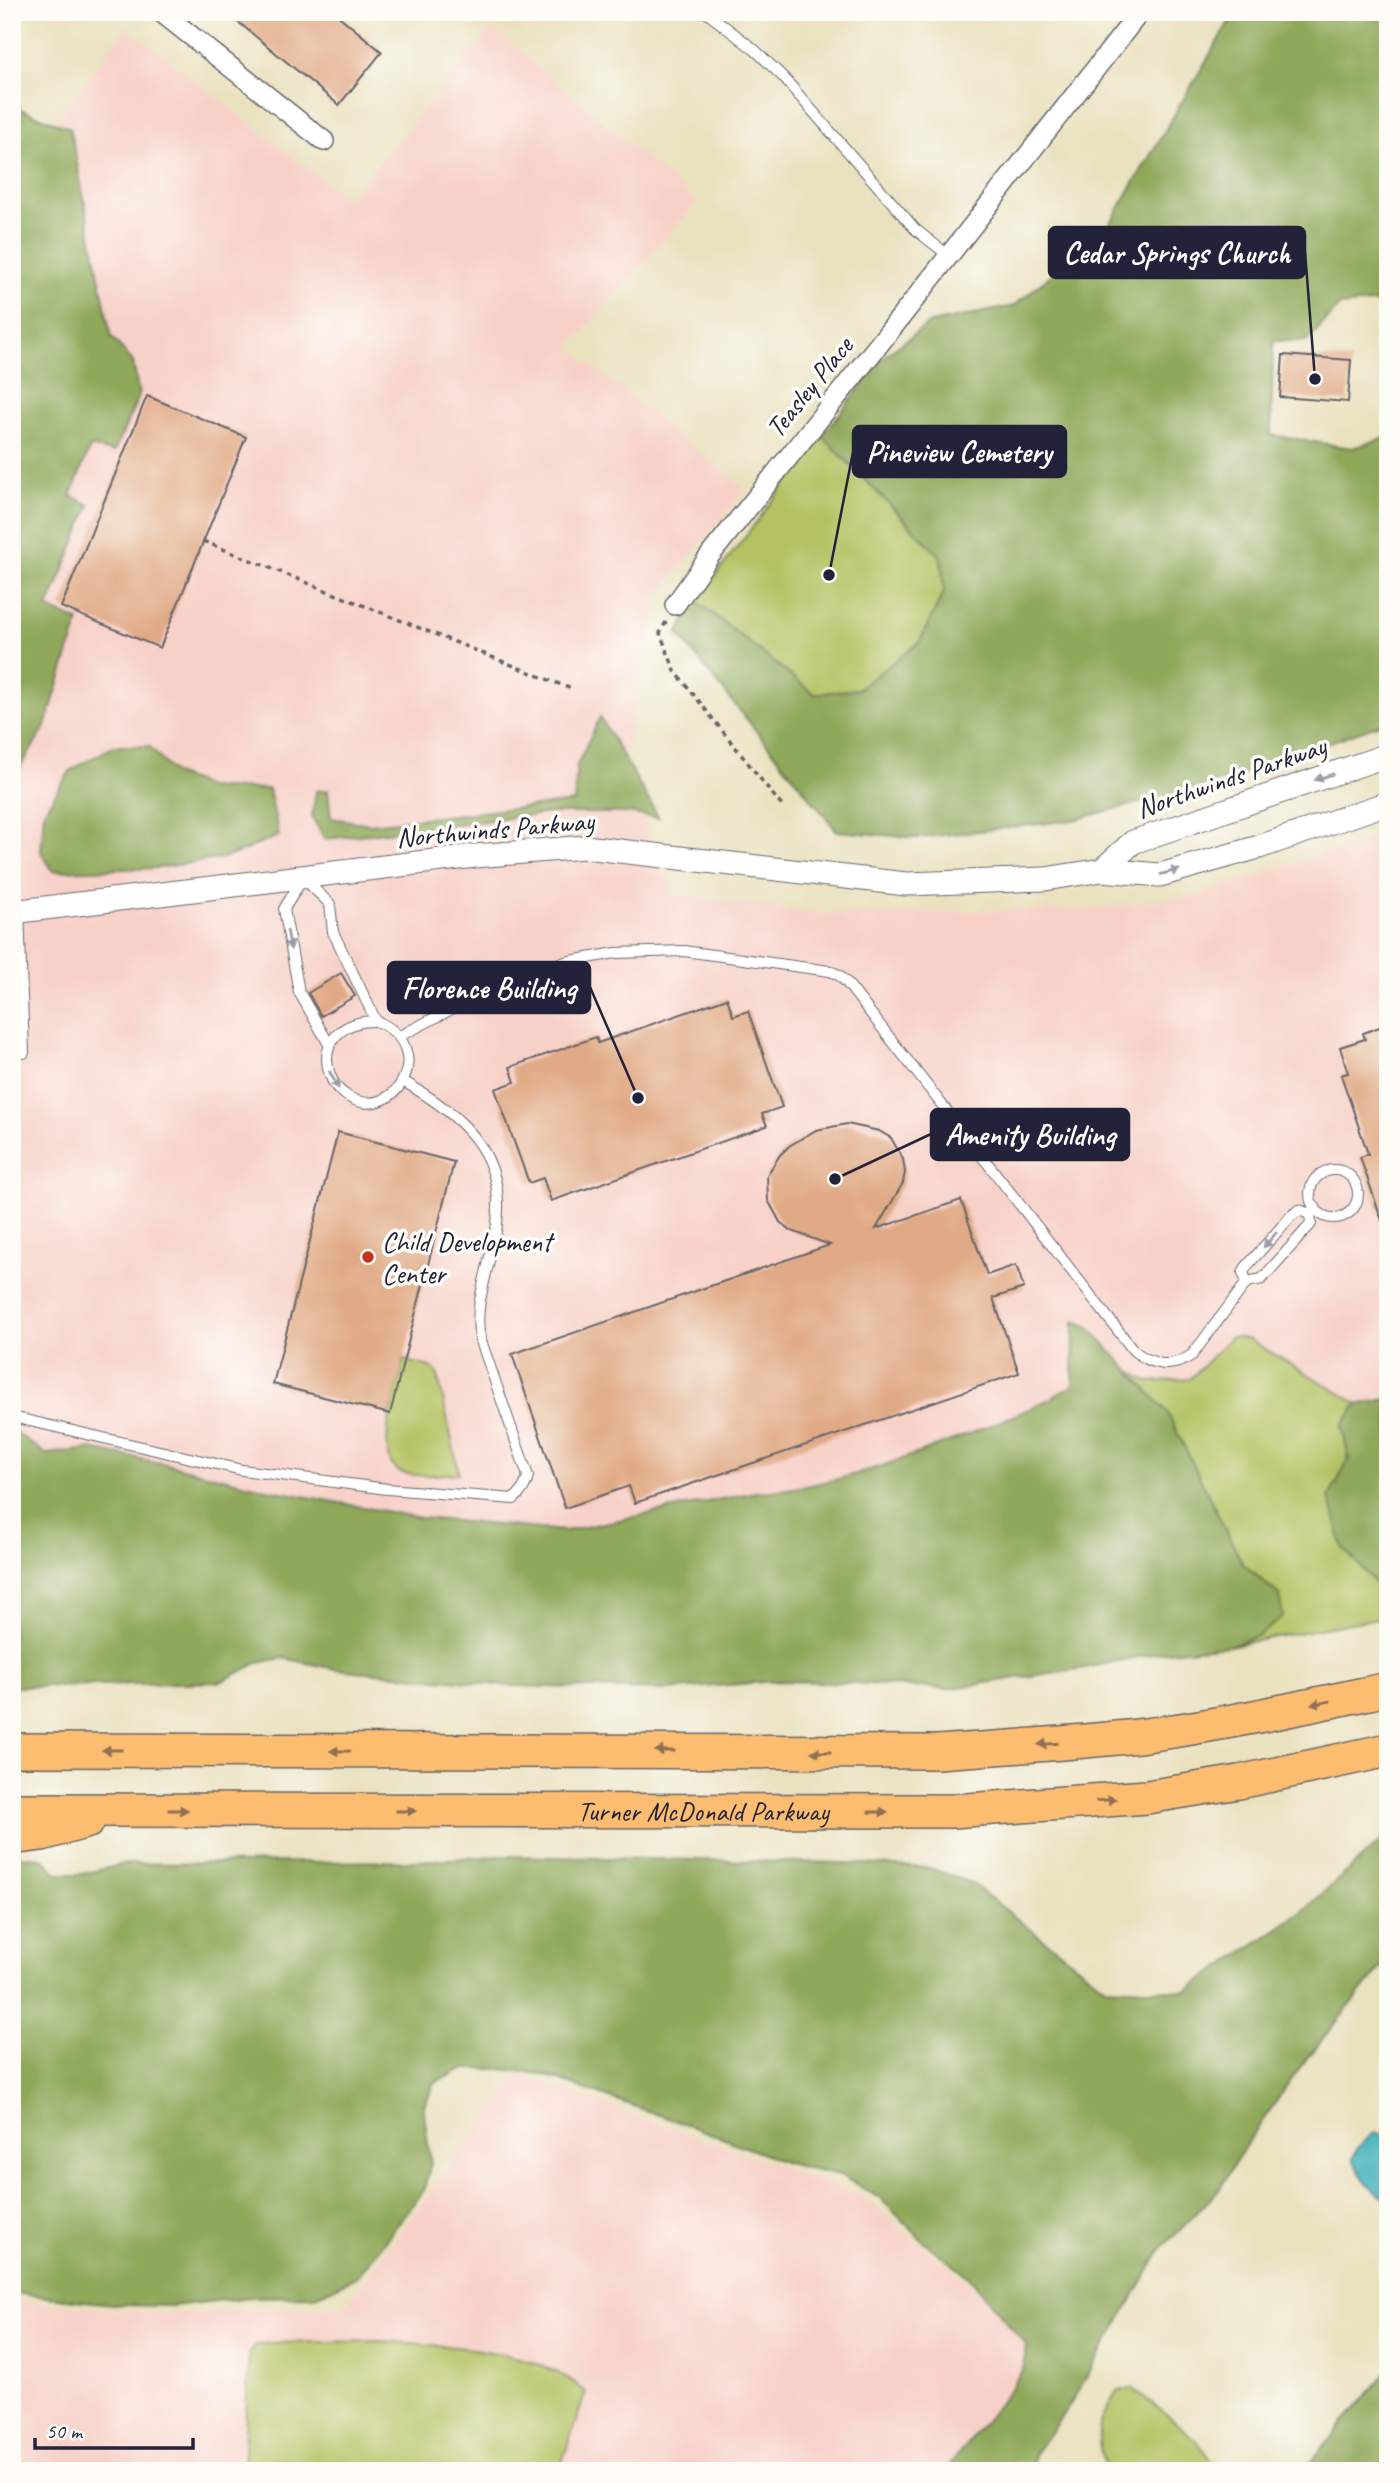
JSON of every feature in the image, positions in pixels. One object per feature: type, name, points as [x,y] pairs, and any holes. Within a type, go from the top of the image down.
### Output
[{"type":"highway","points":[[12,1750],[937,1752],[1148,1734],[1388,1689]]},
{"type":"highway","name":"Turner McDonald Parkway","points":[[12,1810],[952,1811],[1147,1797],[1252,1779],[1388,1750]]},
{"type":"highway","points":[[12,1838],[42,1834],[124,1810]]},
{"type":"street","points":[[160,12],[324,141]]},
{"type":"street","name":"Teasley Place","points":[[675,605],[711,554],[1140,12]]},
{"type":"street","name":"Northwinds Parkway","points":[[1102,870],[1133,842],[1388,755]]},
{"type":"street","name":"Northwinds Parkway","points":[[14,910],[475,856],[585,847],[906,884],[1045,879],[1102,870],[1160,875],[1259,847],[1388,803]]},
{"type":"lane","points":[[705,12],[755,50],[783,77],[915,229],[949,256]]},
{"type":"lane","points":[[330,1046],[299,992],[284,909],[303,878],[330,904],[333,932],[376,1021]]},
{"type":"lane","points":[[14,910],[24,1053]]},
{"type":"lane","points":[[400,1036],[514,979],[565,962],[616,953],[684,951],[830,971],[839,975],[847,984],[1134,1351],[1143,1358],[1162,1365],[1172,1364],[1192,1354],[1247,1282],[1262,1279],[1311,1224],[1312,1211],[1311,1189],[1320,1175],[1343,1172],[1355,1183],[1357,1199],[1349,1213],[1333,1218],[1312,1211],[1299,1210],[1291,1216],[1246,1267],[1244,1273],[1247,1282]]},
{"type":"lane","points":[[376,1021],[400,1036],[407,1048],[409,1062],[403,1081],[389,1097],[364,1102],[340,1091],[332,1081],[327,1056],[330,1046],[339,1032],[349,1025],[376,1021]]},
{"type":"lane","points":[[21,1419],[242,1470],[387,1489],[514,1499],[520,1494],[528,1476],[476,1321],[497,1223],[498,1203],[494,1176],[488,1157],[469,1129],[429,1097],[403,1081]]},
{"type":"path","points":[[204,541],[574,690]]},
{"type":"path","points":[[675,605],[660,633],[675,671],[782,806]]},
{"type":"shaded area","points":[[126,27],[348,200],[493,29],[697,202],[569,347],[745,490],[658,594],[623,767],[674,895],[826,914],[1087,909],[1192,897],[1388,834],[1388,1413],[858,1499],[655,1568],[12,1476],[12,149],[34,153]]},
{"type":"shaded area","points":[[519,2074],[861,2195],[1054,2353],[959,2471],[12,2471],[12,2300],[168,2314],[345,2306]]},
{"type":"green space","points":[[1235,12],[1388,12],[1388,303],[1339,306],[1307,341],[1273,341],[1271,435],[1352,448],[1388,437],[1388,721],[1225,780],[1074,820],[918,838],[837,831],[678,634],[696,601],[814,694],[858,689],[919,643],[944,592],[941,557],[822,436],[886,355],[930,323],[1014,306],[1108,227]]},
{"type":"green space","points":[[12,106],[70,128],[111,336],[133,362],[139,396],[114,452],[90,447],[71,496],[90,505],[48,608],[79,621],[44,729],[12,780]]},
{"type":"green space","points":[[822,436],[941,557],[944,592],[919,643],[858,689],[814,694],[696,601]]},
{"type":"green space","points":[[600,717],[659,818],[627,813],[553,813],[325,839],[312,817],[316,791],[328,790],[331,818],[370,824],[574,802],[577,765]]},
{"type":"green space","points":[[114,746],[149,746],[174,774],[211,788],[269,789],[279,836],[228,857],[158,868],[53,871],[41,852],[44,811],[71,770]]},
{"type":"green space","points":[[1074,1321],[1088,1326],[1167,1412],[1242,1563],[1279,1595],[1283,1617],[1259,1635],[1229,1646],[1157,1653],[1090,1667],[946,1689],[777,1681],[666,1690],[509,1686],[336,1669],[283,1658],[258,1663],[220,1682],[12,1687],[12,1430],[46,1454],[91,1449],[171,1465],[271,1490],[421,1518],[565,1531],[756,1492],[839,1479],[919,1453],[1011,1417],[1073,1385]]},
{"type":"green space","points":[[1231,1337],[1248,1339],[1360,1405],[1342,1426],[1349,1459],[1329,1497],[1376,1584],[1388,1587],[1388,1616],[1229,1646],[1259,1635],[1279,1595],[1242,1563],[1167,1412],[1129,1370],[1148,1382],[1190,1379]]},
{"type":"green space","points":[[404,1360],[430,1367],[437,1372],[459,1473],[413,1475],[400,1472],[392,1464],[387,1437]]},
{"type":"green space","points":[[1388,1399],[1388,1587],[1376,1584],[1343,1548],[1329,1497],[1349,1459],[1342,1426],[1357,1405]]},
{"type":"green space","points":[[1388,1837],[1388,1959],[1301,2066],[1247,2143],[1219,2190],[1162,2248],[1071,2403],[1034,2455],[1032,2471],[945,2471],[1009,2391],[1024,2367],[1026,2345],[970,2278],[925,2243],[881,2199],[840,2175],[786,2163],[699,2129],[542,2074],[500,2069],[463,2069],[435,2082],[423,2108],[431,2163],[424,2190],[358,2276],[316,2296],[252,2297],[171,2306],[121,2305],[12,2293],[12,1855],[42,1858],[58,1874],[82,1874],[125,1864],[417,1861],[500,1856],[846,1863],[930,1868],[971,1883],[1105,1987],[1186,1991],[1303,1911]]},
{"type":"green space","points":[[379,2341],[498,2353],[544,2366],[573,2382],[586,2392],[559,2471],[243,2471],[249,2354],[255,2346],[267,2343]]},
{"type":"green space","points":[[1388,2370],[1388,2471],[1303,2471]]},
{"type":"green space","points":[[1131,2388],[1190,2435],[1218,2471],[1107,2471],[1100,2448],[1101,2421],[1117,2391]]},
{"type":"water","points":[[1375,2132],[1388,2136],[1387,2198],[1370,2187],[1353,2158],[1358,2147]]},
{"type":"building","points":[[226,12],[334,12],[382,52],[339,105]]},
{"type":"building","points":[[1283,355],[1351,360],[1348,402],[1280,397]]},
{"type":"building","points":[[147,396],[246,437],[160,648],[61,607]]},
{"type":"building","points":[[341,973],[355,996],[321,1016],[308,993]]},
{"type":"building","points":[[727,998],[733,1016],[748,1011],[782,1107],[762,1114],[767,1126],[551,1201],[543,1178],[529,1183],[495,1089],[515,1082],[510,1067],[596,1037],[598,1043]]},
{"type":"building","points":[[1388,1024],[1388,1228],[1385,1229],[1360,1157],[1368,1154],[1341,1075],[1348,1073],[1340,1047],[1365,1039],[1363,1033]]},
{"type":"building","points":[[847,1124],[879,1131],[891,1138],[903,1159],[903,1183],[876,1229],[961,1200],[987,1275],[1016,1265],[1024,1288],[993,1298],[1019,1373],[635,1503],[629,1486],[565,1508],[512,1354],[830,1245],[789,1230],[780,1222],[768,1200],[767,1175],[789,1146],[816,1130]]},
{"type":"building","name":"Child Development Center","points":[[338,1132],[454,1162],[390,1414],[273,1384]]},
{"type":"place","name":"Cedar Springs Church","points":[[1315,379]]},
{"type":"place","name":"Pineview Cemetery","points":[[829,575]]},
{"type":"place","name":"Florence Building","points":[[638,1098]]},
{"type":"place","name":"Amenity Building","points":[[835,1179]]},
{"type":"place","name":"Child Development Center","points":[[368,1257]]}]
